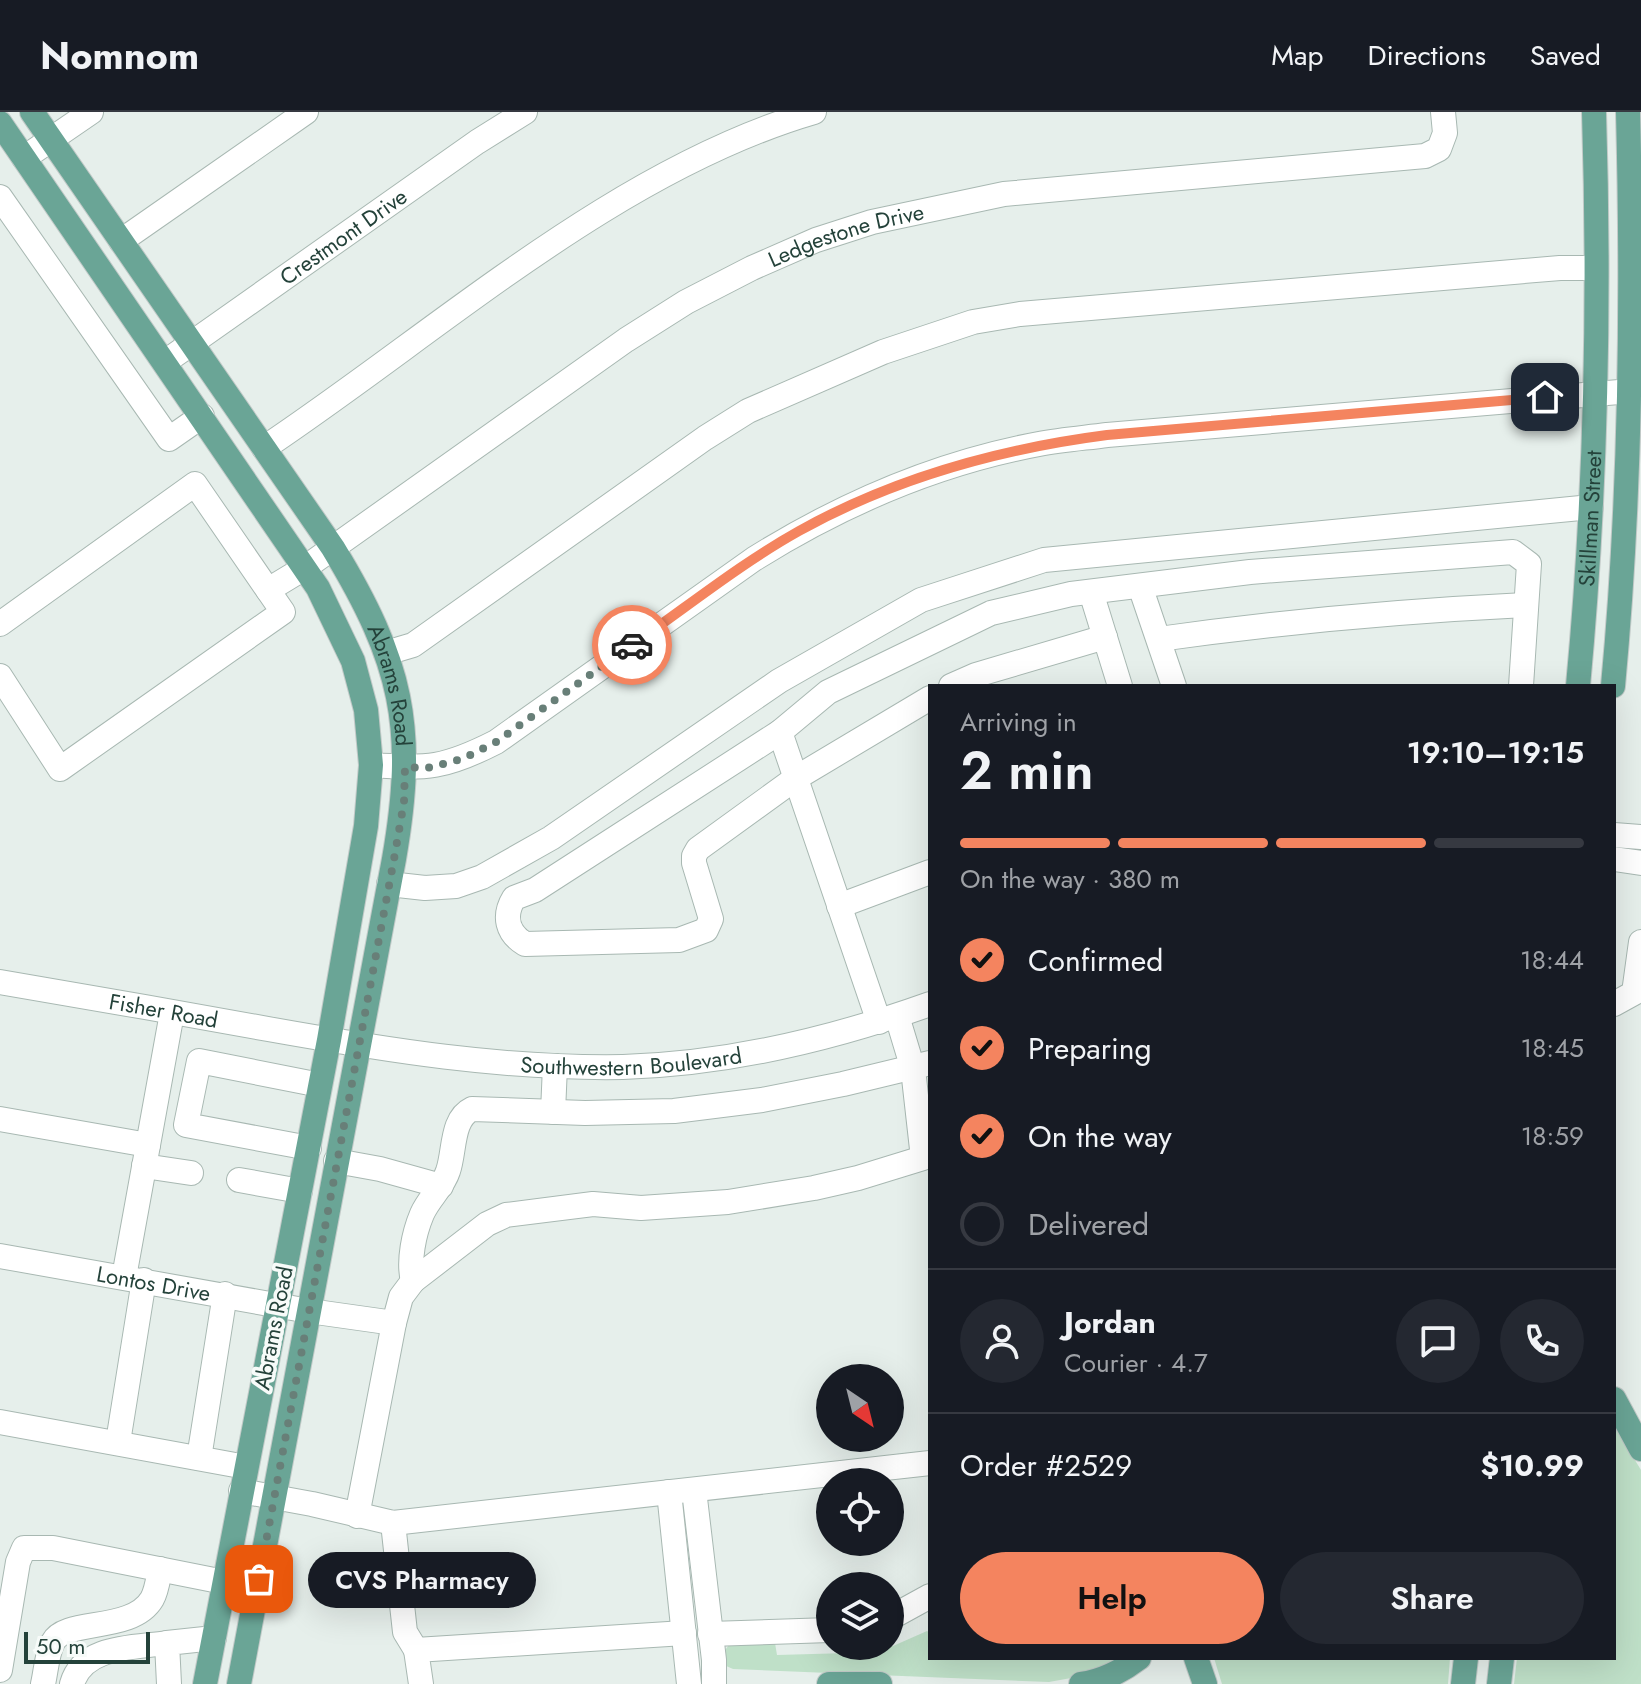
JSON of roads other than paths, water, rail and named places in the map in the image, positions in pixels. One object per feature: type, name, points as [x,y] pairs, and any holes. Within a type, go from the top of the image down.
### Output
[{"type":"main road","name":"Abrams Road","points":[[32,112],[333,548],[362,595],[389,659],[400,698],[404,802],[239,1684]]},
{"type":"main road","name":"Skillman Street","points":[[1578,684],[1596,392],[1594,112]]},
{"type":"main road","name":"Skillman Street","points":[[1613,684],[1626,520],[1631,391],[1628,112]]},
{"type":"main road","name":"Abrams Road","points":[[2,129],[306,567],[353,661],[366,710],[371,765],[366,826],[309,1148],[205,1684]]},
{"type":"main road","points":[[353,661],[389,659]]},
{"type":"main road","points":[[1616,1403],[1636,1440]]},
{"type":"main road","points":[[1616,1413],[1636,1440]]},
{"type":"main road","points":[[1081,1684],[1126,1668],[1136,1660]]},
{"type":"main road","points":[[1197,1660],[1205,1684]]},
{"type":"main road","points":[[1463,1684],[1466,1660]]},
{"type":"main road","points":[[1499,1684],[1502,1660]]},
{"type":"main road","points":[[829,1684],[880,1684]]},
{"type":"street","points":[[24,158],[91,112]]},
{"type":"street","points":[[121,241],[306,112]]},
{"type":"street","name":"Crestmont Drive","points":[[165,362],[477,142],[525,112]]},
{"type":"street","points":[[264,448],[550,245],[619,202],[713,152],[814,112]]},
{"type":"street","name":"Ledgestone Drive","points":[[268,590],[306,567],[626,340],[686,302],[816,240],[872,222],[1004,194],[1425,156],[1439,149],[1445,133],[1443,112]]},
{"type":"street","points":[[0,197],[169,439],[202,416]]},
{"type":"street","points":[[389,659],[748,411],[883,352],[973,322],[1020,314],[1560,268],[1595,273]]},
{"type":"street","points":[[371,765],[427,768],[462,759],[496,742],[741,568],[797,532],[894,486],[962,464],[1039,444],[1107,435],[1631,391]]},
{"type":"street","points":[[0,624],[195,484],[283,612],[60,769],[0,676]]},
{"type":"street","points":[[389,884],[425,888],[456,886],[482,877],[551,838],[779,681],[871,628],[921,600],[1044,560],[1591,507]]},
{"type":"street","points":[[928,699],[796,778],[698,849],[694,856],[711,919],[706,930],[679,940],[525,944],[511,932],[507,915],[514,898],[535,890],[780,732],[828,692],[991,613],[1091,592],[1250,572],[1513,552],[1529,564],[1521,684]]},
{"type":"street","points":[[1140,586],[1173,684]]},
{"type":"street","points":[[1091,592],[1119,684]]},
{"type":"street","points":[[1159,639],[1252,627],[1525,605]]},
{"type":"street","points":[[956,684],[976,675],[1105,637]]},
{"type":"street","points":[[357,1516],[401,1297],[413,1281],[487,1224],[506,1215],[593,1204],[641,1208],[728,1202],[814,1188],[923,1158],[921,1066],[888,1019],[839,906],[780,732]]},
{"type":"street","points":[[1616,835],[1641,837]]},
{"type":"street","points":[[1616,859],[1641,863]]},
{"type":"street","points":[[839,906],[928,873]]},
{"type":"street","points":[[1616,1003],[1634,993],[1641,942]]},
{"type":"street","name":"Fisher Road","points":[[0,982],[329,1040]]},
{"type":"street","name":"Southwestern Boulevard","points":[[329,1040],[443,1059],[625,1067],[709,1059],[803,1043],[928,1005]]},
{"type":"street","points":[[118,1442],[146,1156],[172,1013]]},
{"type":"street","points":[[206,1018],[186,1125],[309,1148]]},
{"type":"street","points":[[199,1061],[320,1085]]},
{"type":"street","points":[[553,1112],[555,1066]]},
{"type":"street","points":[[413,1281],[409,1266],[422,1214],[449,1170],[459,1120],[472,1109],[629,1113],[714,1107],[843,1084],[921,1066]]},
{"type":"street","points":[[0,1119],[146,1156],[191,1173]]},
{"type":"street","points":[[336,1161],[380,1169],[441,1186]]},
{"type":"street","points":[[239,1180],[300,1191]]},
{"type":"street","name":"Lontos Drive","points":[[0,1256],[278,1303],[309,1311],[394,1323]]},
{"type":"street","points":[[199,1458],[225,1294]]},
{"type":"street","points":[[0,1422],[199,1458],[274,1497],[393,1523],[928,1463]]},
{"type":"street","points":[[682,1491],[684,1633],[689,1684]]},
{"type":"street","points":[[682,1491],[710,1634],[714,1684]]},
{"type":"street","points":[[393,1523],[405,1632],[416,1650],[421,1684]]},
{"type":"street","points":[[0,1670],[18,1562],[24,1548],[53,1548],[224,1582]]},
{"type":"street","points":[[43,1684],[53,1641],[62,1632],[137,1614],[154,1596],[160,1569]]},
{"type":"street","points":[[904,1610],[928,1597]]},
{"type":"street","points":[[710,1634],[816,1630]]},
{"type":"street","points":[[416,1650],[684,1633]]},
{"type":"street","points":[[72,1684],[78,1670],[89,1658],[99,1653],[214,1638]]},
{"type":"street","points":[[167,1643],[169,1684]]},
{"type":"place","name":"CVS Pharmacy","points":[[259,1579]]}]
